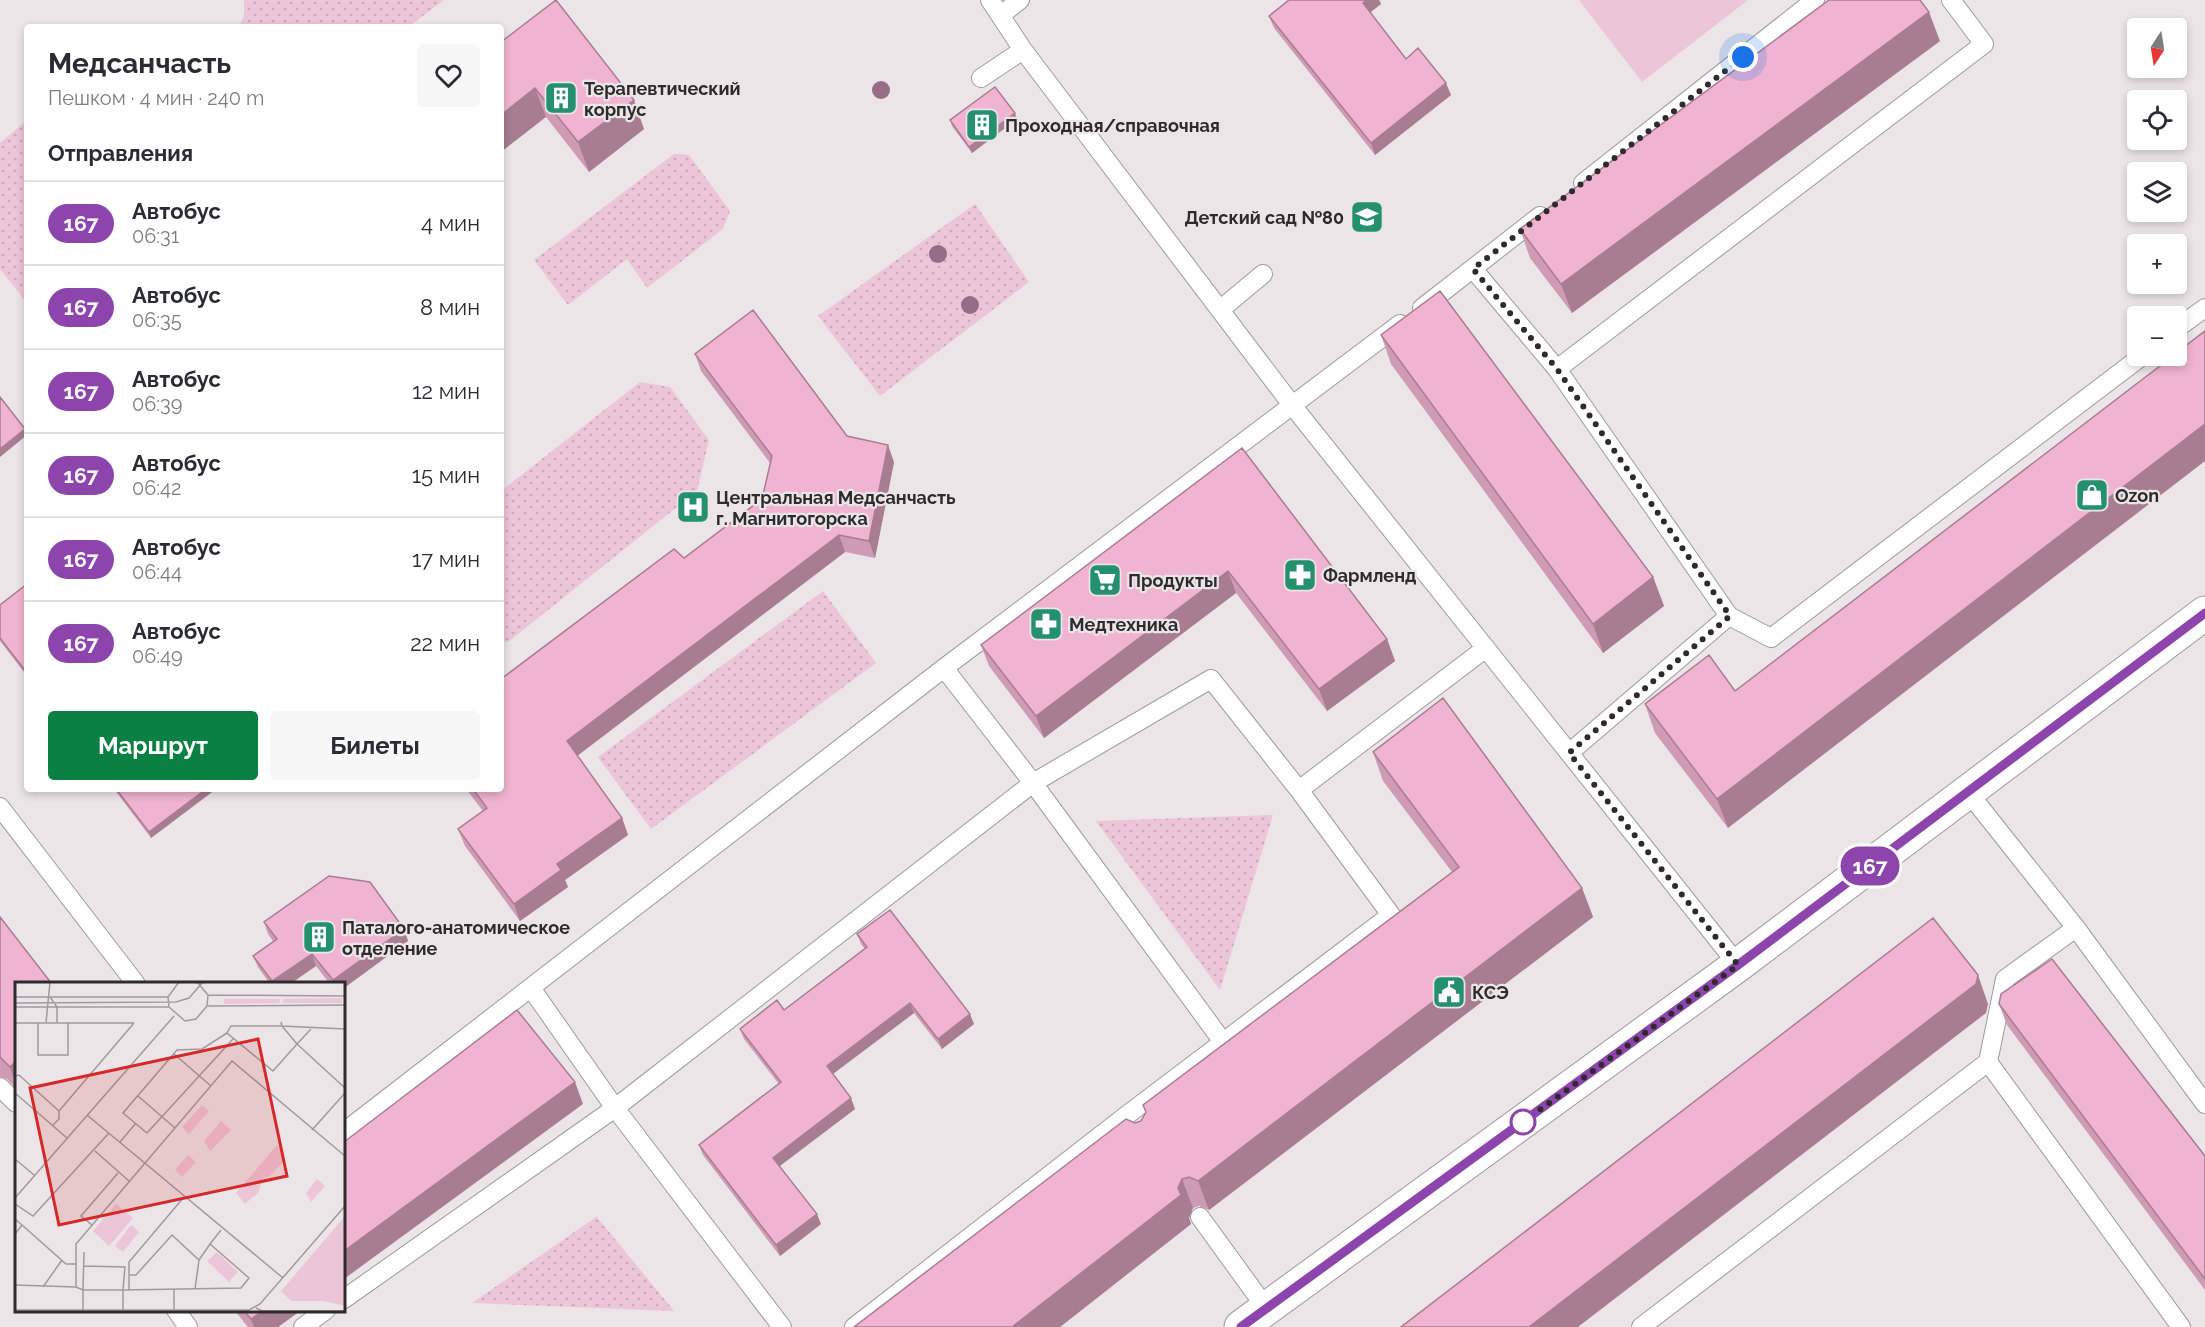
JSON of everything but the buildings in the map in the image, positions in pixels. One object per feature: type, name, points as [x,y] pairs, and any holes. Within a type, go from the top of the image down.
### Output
[{"type":"main road","points":[[1254,1318],[1738,965],[2205,613]]},
{"type":"lane","points":[[1020,0],[995,7],[1023,50],[1292,405],[1738,965]]},
{"type":"lane","points":[[345,1131],[944,668],[1473,269],[1815,0]]},
{"type":"lane","points":[[1557,369],[1984,44],[1951,0]]},
{"type":"lane","points":[[981,78],[1023,50]]},
{"type":"lane","points":[[1473,269],[1557,369],[1730,616],[1771,638],[2129,366]]},
{"type":"lane","points":[[1221,309],[1263,274]]},
{"type":"lane","points":[[2187,321],[2205,308]]},
{"type":"lane","points":[[1569,753],[1730,616]]},
{"type":"lane","points":[[1299,790],[1486,648]]},
{"type":"lane","points":[[944,668],[1033,783],[1223,1042]]},
{"type":"lane","points":[[345,1298],[615,1108],[1033,783],[1211,679],[1299,790],[1391,915],[1127,1115],[854,1327]]},
{"type":"lane","points":[[1968,792],[2076,928],[2205,1104]]},
{"type":"lane","points":[[0,807],[134,982]]},
{"type":"lane","points":[[1641,1327],[1988,1062],[2005,979],[2076,928]]},
{"type":"lane","points":[[531,988],[615,1108],[782,1327]]},
{"type":"lane","points":[[1988,1062],[2181,1327]]},
{"type":"lane","points":[[0,1087],[15,1102]]},
{"type":"lane","points":[[1127,1115],[1139,1132]]},
{"type":"lane","points":[[1200,1217],[1254,1318]]},
{"type":"lane","points":[[177,1312],[188,1327]]},
{"type":"lane","points":[[303,1327],[325,1312]]},
{"type":"shaded area","points":[[244,0],[444,0],[412,24],[240,24],[244,16]]},
{"type":"shaded area","points":[[1579,0],[1748,0],[1642,82]]},
{"type":"shaded area","points":[[24,123],[24,299],[0,269],[0,143]]},
{"type":"shaded area","points":[[674,154],[689,155],[730,211],[723,229],[647,288],[627,259],[568,305],[534,260]]},
{"type":"shaded area","points":[[975,204],[1029,282],[880,396],[818,316]]},
{"type":"shaded area","points":[[640,382],[670,387],[709,440],[697,491],[508,642],[504,641],[504,489]]},
{"type":"shaded area","points":[[823,591],[876,663],[651,829],[598,757]]},
{"type":"shaded area","points":[[1273,815],[1220,990],[1096,821]]},
{"type":"shaded area","points":[[596,1217],[674,1311],[472,1303]]},
{"type":"bus line","name":"167","points":[[1241,1327],[1738,965],[2205,613]]},
{"type":"place","name":"Терапевтический корпус","points":[[561,98]]},
{"type":"place","name":"Проходная/справочная","points":[[982,125]]},
{"type":"place","name":"Детский сад №80","points":[[1367,217]]},
{"type":"place","name":"Ozon","points":[[2092,495]]},
{"type":"place","name":"Центральная Медсанчасть г. Магнитогорска","points":[[693,507]]},
{"type":"place","name":"Фармленд","points":[[1300,575]]},
{"type":"place","name":"Продукты","points":[[1105,580]]},
{"type":"place","name":"Медтехника","points":[[1046,624]]},
{"type":"place","name":"Паталого-анатомическое отделение","points":[[319,937]]},
{"type":"place","name":"КСЭ","points":[[1449,992]]},
{"type":"route","points":[[1523,1122],[1738,965],[1569,753],[1730,616],[1557,369],[1473,269],[1743,57]]}]
